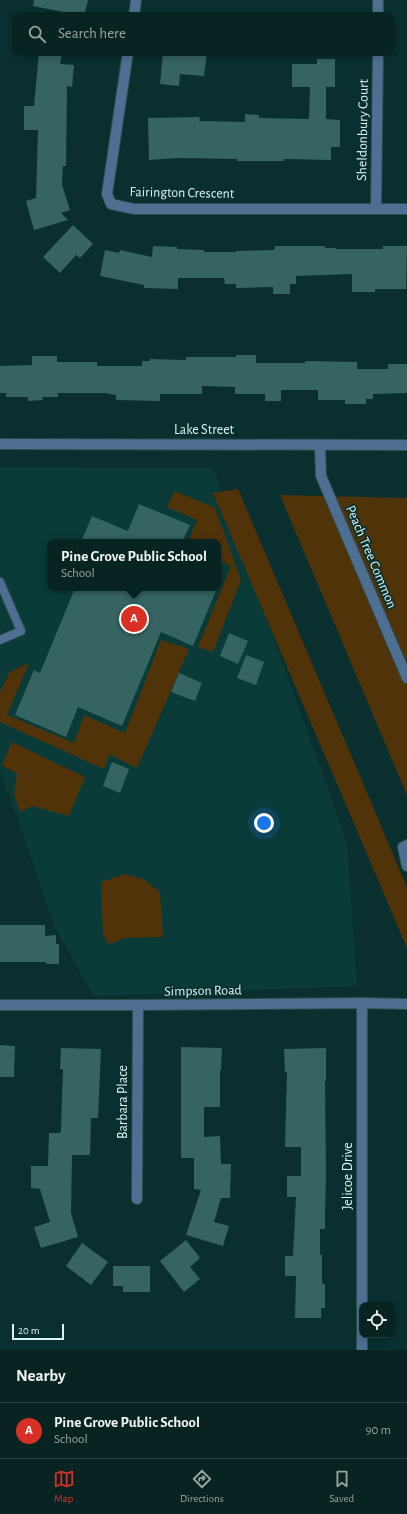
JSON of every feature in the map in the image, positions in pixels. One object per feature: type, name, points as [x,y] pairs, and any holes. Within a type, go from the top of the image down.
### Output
[{"type":"street","points":[[134,12],[136,0]]},
{"type":"street","points":[[378,0],[378,12]]},
{"type":"street","name":"Fairington Crescent","points":[[127,56],[107,194],[111,204],[134,208],[407,209]]},
{"type":"street","name":"Sheldonbury Court","points":[[376,208],[378,56]]},
{"type":"street","name":"Lake Street","points":[[0,444],[407,445]]},
{"type":"street","name":"Peach Tree Common","points":[[320,445],[321,476],[407,678]]},
{"type":"street","points":[[407,845],[403,847],[407,866]]},
{"type":"street","name":"Jelicoe Drive","points":[[362,1003],[362,1350]]},
{"type":"street","name":"Simpson Road","points":[[0,1005],[407,1004]]},
{"type":"street","name":"Barbara Place","points":[[137,1200],[138,1005]]},
{"type":"lane","points":[[0,582],[21,631],[0,640]]},
{"type":"shaded area","points":[[0,467],[213,468],[347,843],[357,986],[94,996],[56,929],[0,770]]},
{"type":"shaded area","points":[[238,489],[407,887],[407,948],[213,493]]},
{"type":"shaded area","points":[[175,491],[215,508],[241,580],[213,652],[198,647],[231,566],[221,561],[221,539],[189,539],[197,520],[167,507]]},
{"type":"shaded area","points":[[280,495],[407,498],[407,795]]},
{"type":"shaded area","points":[[161,640],[189,649],[137,768],[109,754],[104,769],[0,722],[0,692],[10,672],[29,663],[7,715],[74,743],[84,715],[125,733]]},
{"type":"shaded area","points":[[12,742],[85,777],[69,816],[32,806],[20,812],[14,794],[17,774],[2,765]]},
{"type":"shaded area","points":[[125,874],[143,879],[160,892],[163,937],[125,938],[109,944],[103,935],[101,882]]},
{"type":"building","points":[[34,0],[88,0],[85,12],[64,12],[33,6]]},
{"type":"building","points":[[39,56],[61,56],[60,64],[74,65],[72,87],[67,86],[66,166],[63,166],[62,185],[70,210],[61,213],[68,220],[34,230],[26,201],[36,198],[38,130],[24,130],[24,106],[34,106]]},
{"type":"building","points":[[163,56],[206,56],[204,76],[180,74],[179,86],[160,84]]},
{"type":"building","points":[[317,59],[335,59],[335,87],[326,87],[326,119],[340,120],[340,147],[331,147],[331,160],[284,159],[284,161],[237,161],[237,159],[178,158],[149,160],[148,118],[200,117],[199,121],[245,122],[245,114],[259,115],[259,118],[309,119],[310,87],[292,87],[292,64],[317,64]]},
{"type":"building","points":[[73,225],[93,244],[80,258],[76,255],[60,273],[43,257]]},
{"type":"building","points":[[153,246],[204,250],[204,252],[237,252],[236,251],[274,250],[275,246],[325,246],[325,248],[336,249],[383,249],[383,246],[407,246],[406,289],[375,289],[375,292],[352,292],[352,274],[296,276],[296,284],[290,284],[290,294],[273,294],[273,287],[236,288],[236,284],[225,284],[224,278],[178,278],[178,289],[144,288],[144,285],[100,276],[105,250],[119,253],[120,250],[152,257]]},
{"type":"building","points":[[236,355],[256,355],[256,363],[305,363],[305,361],[357,362],[357,369],[388,369],[388,364],[407,364],[407,393],[373,394],[373,399],[366,399],[366,404],[345,404],[345,400],[318,400],[318,390],[281,390],[281,401],[265,401],[265,394],[235,394],[235,387],[202,386],[202,394],[160,394],[160,401],[116,400],[116,395],[105,393],[58,393],[58,397],[42,397],[43,400],[28,401],[28,397],[6,397],[6,393],[0,393],[0,366],[32,365],[32,356],[57,356],[57,362],[97,362],[97,366],[142,366],[142,361],[150,361],[150,359],[186,360],[186,357],[236,357]]},
{"type":"building","points":[[139,504],[190,525],[183,539],[82,539],[92,516],[128,531]]},
{"type":"building","points":[[74,591],[216,591],[193,646],[161,632],[122,726],[78,707],[66,737],[15,715],[34,670],[40,673]]},
{"type":"building","points":[[229,633],[248,641],[238,664],[220,656]]},
{"type":"building","points":[[246,655],[264,662],[256,685],[237,678]]},
{"type":"building","points":[[179,673],[202,683],[195,701],[171,692]]},
{"type":"building","points":[[112,762],[129,769],[120,793],[103,786]]},
{"type":"building","points":[[0,925],[45,925],[45,936],[56,935],[56,944],[59,944],[59,964],[46,964],[46,962],[0,962]]},
{"type":"building","points":[[0,1045],[15,1046],[14,1077],[0,1077]]},
{"type":"building","points":[[181,1047],[222,1048],[221,1071],[220,1070],[220,1107],[204,1107],[204,1137],[220,1136],[221,1164],[231,1164],[230,1198],[221,1198],[214,1222],[229,1226],[223,1246],[186,1235],[201,1190],[194,1189],[194,1158],[181,1158]]},
{"type":"building","points":[[61,1048],[101,1049],[98,1118],[91,1118],[90,1155],[72,1155],[71,1213],[78,1237],[41,1248],[34,1227],[50,1222],[40,1189],[31,1188],[31,1166],[48,1166],[49,1133],[60,1133],[61,1130],[63,1069],[60,1069]]},
{"type":"building","points":[[326,1048],[325,1229],[320,1229],[320,1255],[322,1255],[322,1284],[325,1284],[325,1308],[321,1308],[321,1318],[295,1318],[296,1276],[285,1276],[285,1256],[293,1256],[296,1197],[287,1197],[287,1176],[301,1176],[301,1147],[285,1147],[287,1072],[285,1072],[284,1049]]},
{"type":"building","points":[[186,1240],[200,1258],[190,1267],[200,1279],[184,1292],[160,1261]]},
{"type":"building","points":[[82,1243],[108,1262],[91,1285],[66,1266]]},
{"type":"building","points":[[113,1266],[150,1266],[150,1292],[123,1292],[123,1286],[113,1286]]},
{"type":"place","name":"Pine Grove Public School","points":[[134,619]]}]
